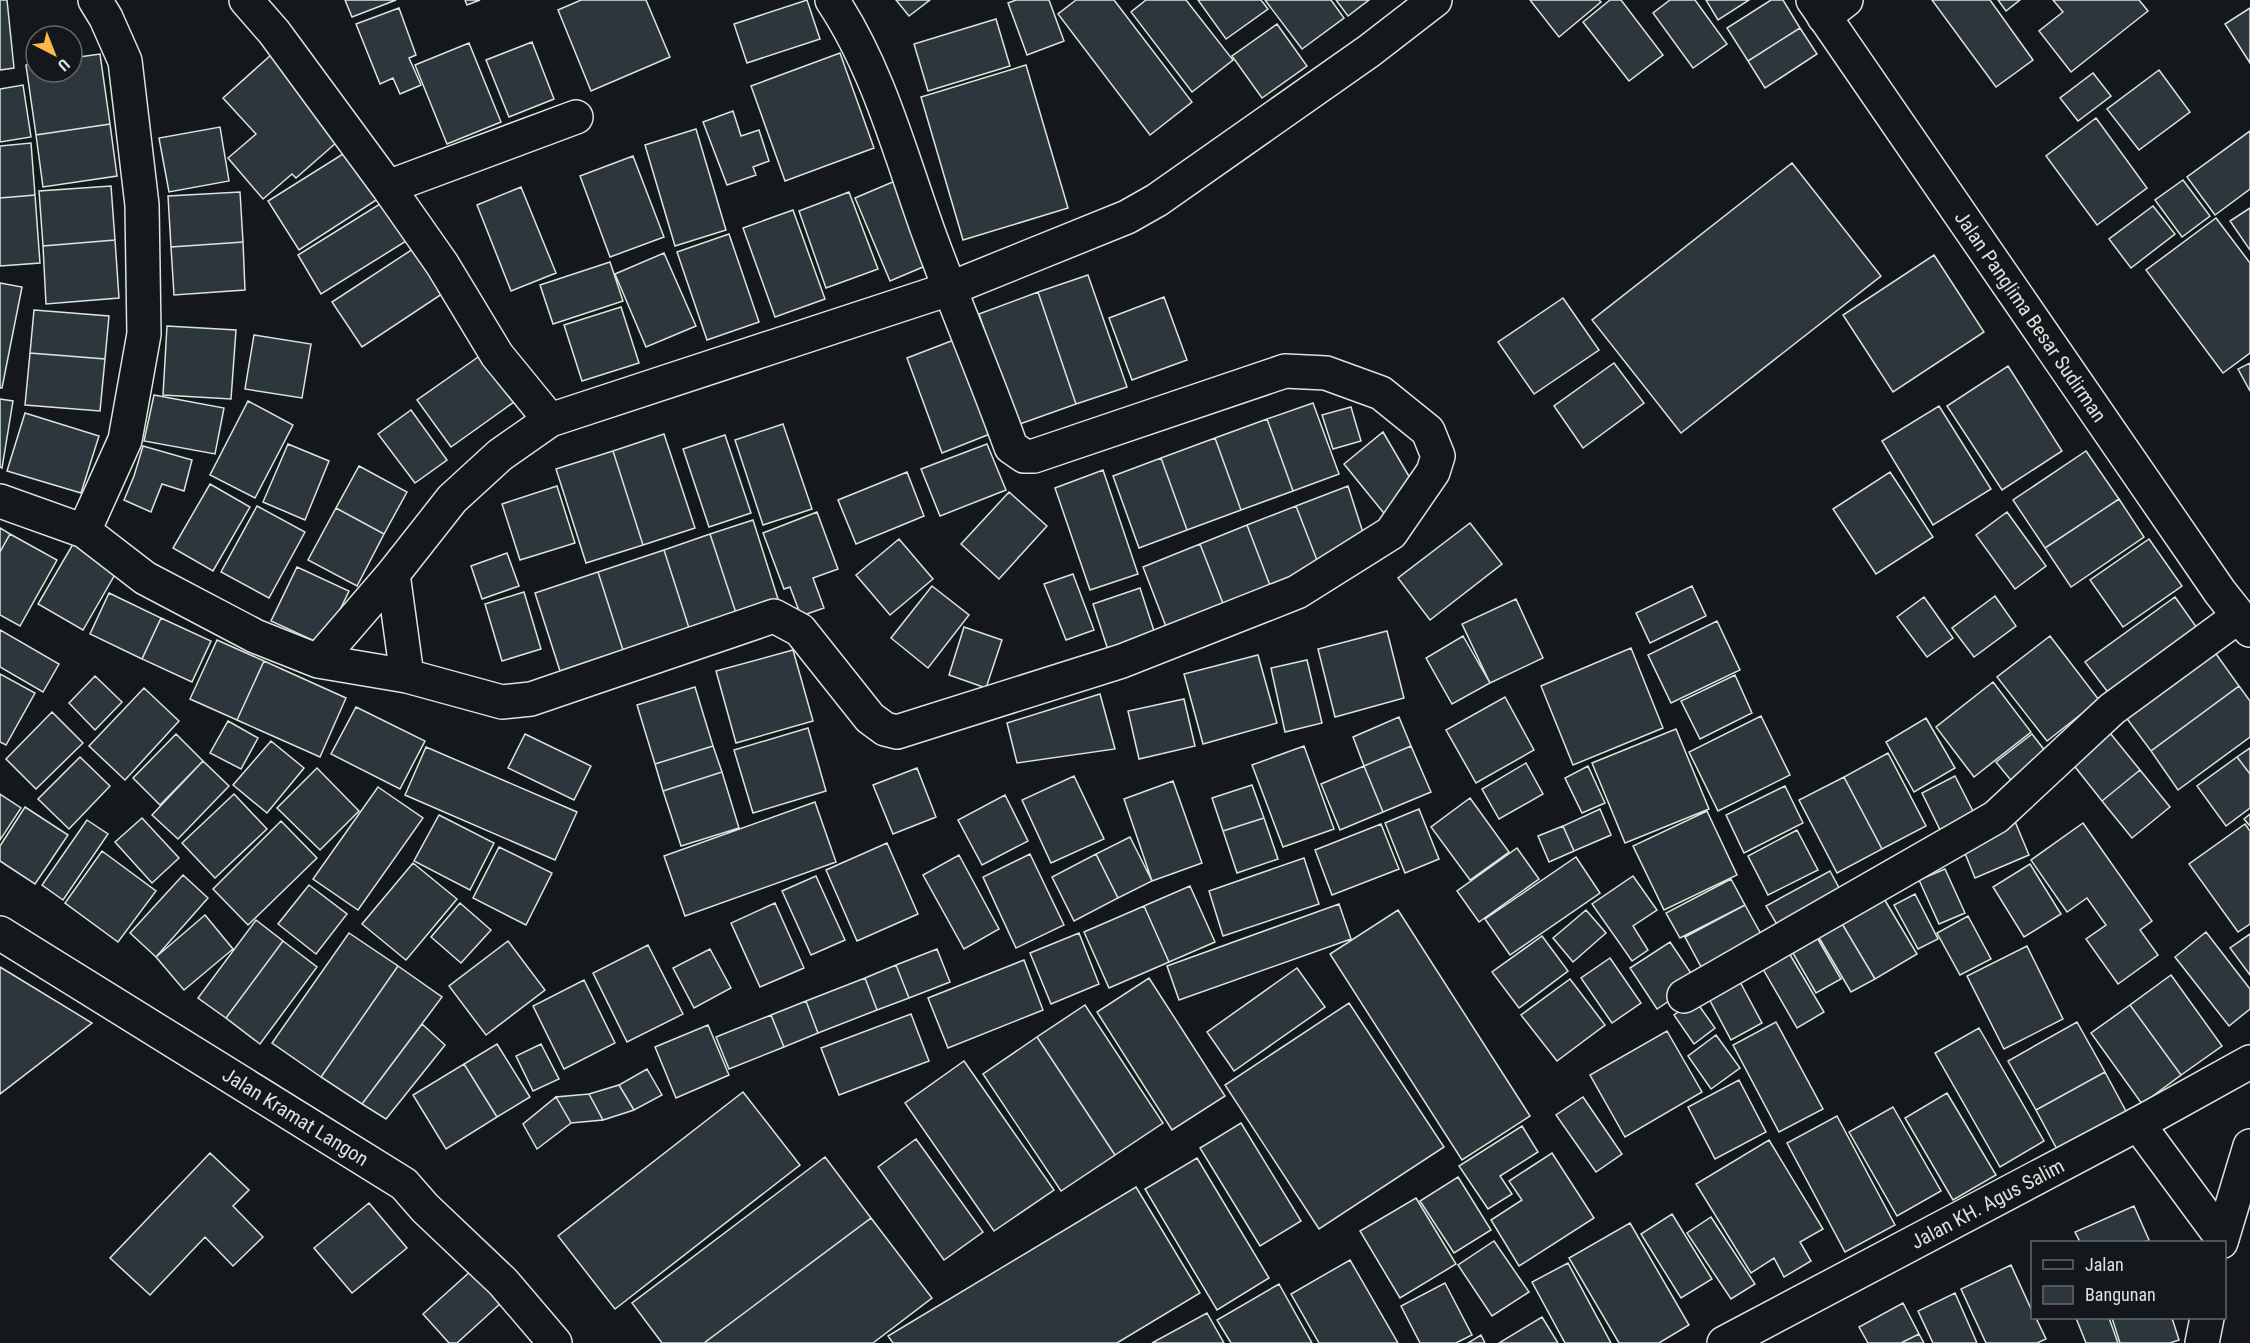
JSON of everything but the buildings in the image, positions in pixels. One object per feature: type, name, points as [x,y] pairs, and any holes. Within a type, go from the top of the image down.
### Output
[{"type":"street","points":[[84,531],[125,440],[144,334],[142,205],[125,61],[106,18],[95,0]]},
{"type":"street","points":[[246,0],[274,32],[442,264],[497,355],[550,420]]},
{"type":"street","points":[[0,501],[84,531],[145,578],[255,636],[318,661],[407,676],[502,702],[531,699],[774,616],[800,630],[870,718],[885,729],[897,732],[1122,661],[1297,592],[1391,533],[1433,472],[1438,456],[1428,431],[1381,393],[1326,373],[1285,371],[1034,456],[1024,456],[1011,447],[949,289],[878,91],[859,46],[832,0]]},
{"type":"street","points":[[318,661],[393,574],[452,499],[500,455],[550,420],[949,289],[1127,217],[1157,200],[1369,51],[1434,0]]},
{"type":"street","name":"Jalan Panglima Besar Sudirman","points":[[1828,6],[2220,592],[2245,623]]},
{"type":"street","points":[[388,188],[576,117]]},
{"type":"street","points":[[393,574],[407,676]]},
{"type":"street","points":[[1684,996],[1996,817],[2112,709],[2245,623]]},
{"type":"street","name":"Jalan Kramat Langon","points":[[0,933],[404,1184],[425,1208],[502,1282],[555,1343]]},
{"type":"street","name":"Jalan KH. Agus Salim","points":[[1724,1343],[2138,1124],[2250,1062]]},
{"type":"street","points":[[2138,1124],[2222,1240]]},
{"type":"street","points":[[2222,1240],[2250,1146]]},
{"type":"street","points":[[2202,1343],[2206,1319]]}]
